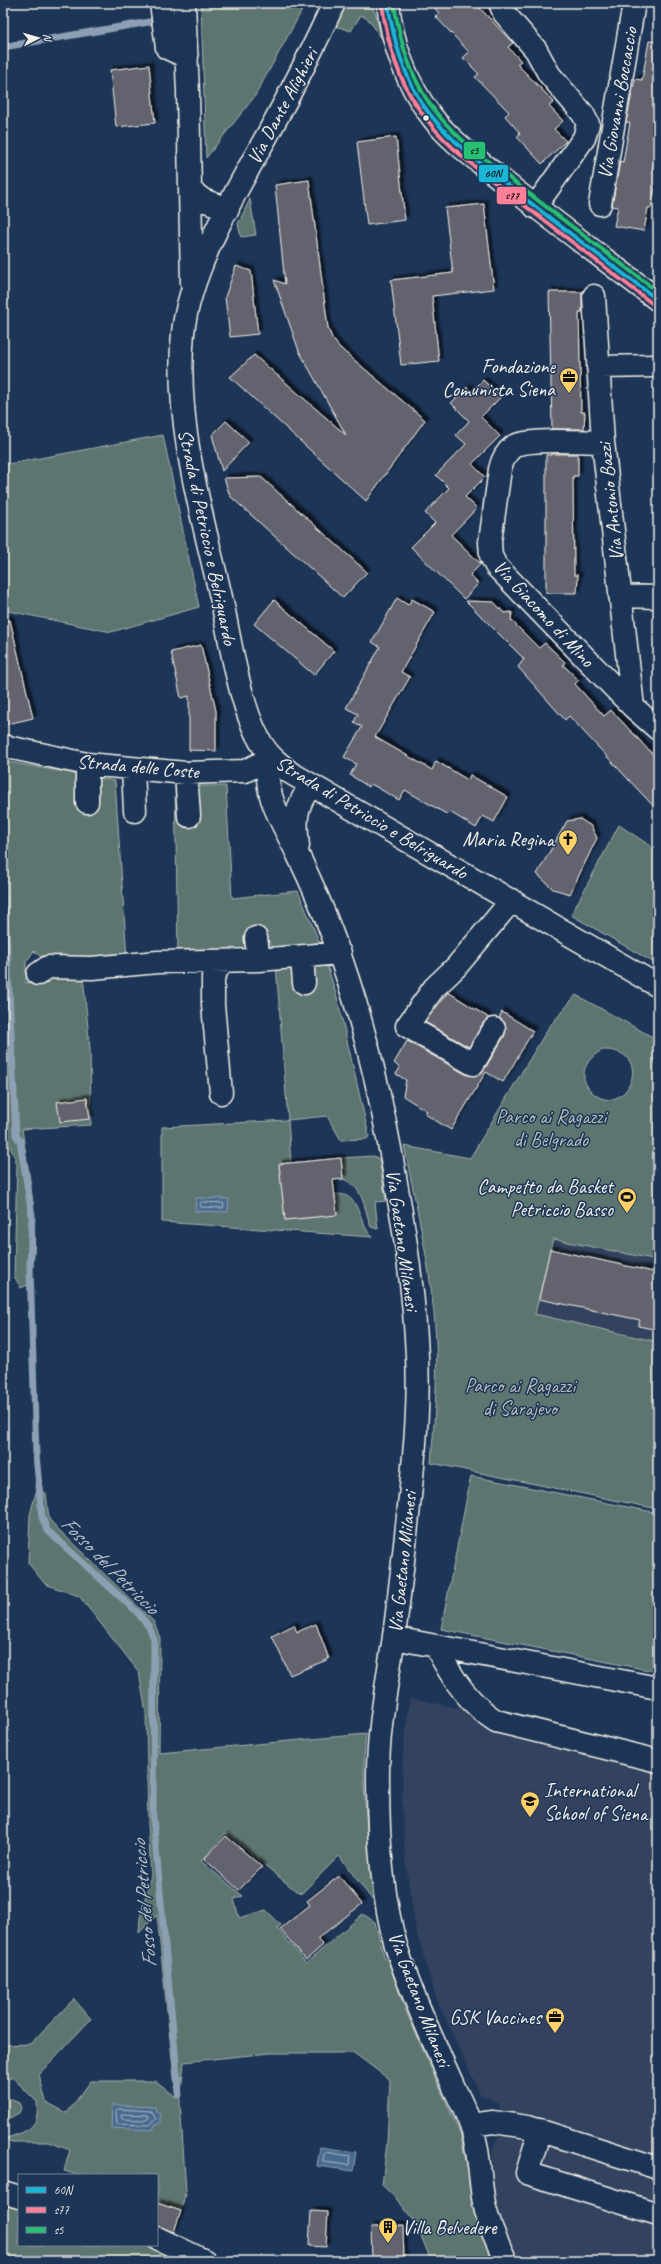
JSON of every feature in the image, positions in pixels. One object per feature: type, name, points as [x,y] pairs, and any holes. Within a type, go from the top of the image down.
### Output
[{"type":"street","points":[[161,3],[167,48],[187,57]]},
{"type":"street","name":"Strada di Petriccio e Belriguardo","points":[[184,3],[187,57],[192,293]]},
{"type":"street","name":"Via Dante Alighieri","points":[[228,209],[294,86],[334,3]]},
{"type":"street","points":[[388,3],[391,26],[400,57],[414,90],[432,117],[452,139],[535,207],[658,300]]},
{"type":"street","points":[[500,3],[504,14],[536,50],[549,74],[583,114],[588,124],[584,138],[535,207]]},
{"type":"street","name":"Via Giovanni Boccaccio","points":[[600,204],[634,3]]},
{"type":"street","points":[[190,190],[203,200],[228,209]]},
{"type":"street","name":"Strada di Petriccio e Belriguardo","points":[[228,209],[192,293],[185,317],[181,358],[182,404],[185,433],[242,690],[255,729],[270,755],[289,772],[658,986]]},
{"type":"street","name":"Via Antonio Bazzi","points":[[594,296],[603,442],[632,707]]},
{"type":"street","points":[[598,367],[658,366]]},
{"type":"street","name":"Via Giacomo di Mino","points":[[603,442],[528,442],[511,449],[502,462],[500,469],[490,549],[496,566],[510,582],[632,707],[658,729]]},
{"type":"street","points":[[620,596],[658,597]]},
{"type":"street","name":"Strada delle Coste","points":[[3,746],[87,764],[186,773],[245,771],[263,762],[270,755]]},
{"type":"street","name":"Via Gaetano Milanesi","points":[[270,755],[266,776],[271,798],[278,816],[300,858],[340,953],[362,1029],[390,1150],[409,1267],[416,1338],[416,1411],[406,1530],[394,1638],[380,1742],[377,1779],[380,1834],[390,1919],[397,1947],[414,1994],[471,2125],[479,2156],[486,2211],[506,2261]]},
{"type":"street","points":[[87,764],[87,802]]},
{"type":"street","points":[[133,769],[135,811]]},
{"type":"street","points":[[186,773],[189,816]]},
{"type":"street","name":"Via Gaetano Milanesi","points":[[300,858],[296,832],[297,813],[301,799],[311,785]]},
{"type":"street","points":[[494,1029],[473,1064],[408,1026],[434,988],[456,967],[512,900]]},
{"type":"street","points":[[256,938],[259,960]]},
{"type":"street","points":[[38,974],[48,968],[92,968],[158,962],[259,960],[340,953]]},
{"type":"street","points":[[302,957],[304,983]]},
{"type":"street","points":[[220,1093],[213,976],[222,961]]},
{"type":"street","points":[[394,1638],[658,1688]]},
{"type":"street","points":[[436,1646],[449,1671],[463,1691],[480,1710],[496,1721],[658,1761]]},
{"type":"street","points":[[471,2125],[501,2122],[540,2130],[658,2168]]},
{"type":"street","points":[[540,2130],[527,2173],[658,2214]]},
{"type":"street","points":[[3,2192],[18,2197]]},
{"type":"street","points":[[158,2238],[205,2261]]},
{"type":"shaded area","points":[[553,1239],[658,1260],[658,1342],[535,1315]]},
{"type":"shaded area","name":"GSK Vaccines","points":[[410,1698],[658,1749],[658,2261],[517,2261],[508,2241],[494,2196],[492,2149],[498,2137],[514,2133],[517,2118],[502,2111],[497,2103],[480,2094],[436,1998],[416,1931],[405,1859],[402,1800],[403,1750]]},
{"type":"green space","points":[[201,3],[306,3],[255,96],[206,158]]},
{"type":"green space","points":[[346,3],[370,3],[375,12],[382,39],[369,20],[361,15],[351,31],[335,26]]},
{"type":"green space","points":[[250,199],[256,235],[241,237],[238,224]]},
{"type":"green space","points":[[163,435],[199,607],[111,632],[3,610],[3,465]]},
{"type":"green space","points":[[3,761],[115,781],[127,958],[47,962],[34,951],[26,962],[26,983],[50,976],[83,975],[90,1049],[91,1125],[22,1129],[31,1187],[35,1244],[30,1284],[21,1288],[14,1276],[17,1164],[7,1139],[3,1108]]},
{"type":"green space","points":[[175,786],[226,786],[232,898],[298,891],[321,946],[178,954]]},
{"type":"green space","points":[[619,825],[658,851],[658,965],[571,915]]},
{"type":"green space","points":[[326,962],[337,997],[369,1136],[367,1139],[341,1140],[327,1116],[288,1120],[276,965]]},
{"type":"green space","points":[[576,995],[658,1040],[658,1260],[553,1239],[535,1314],[658,1342],[658,1509],[431,1463],[436,1372],[436,1341],[432,1292],[424,1243],[404,1146],[470,1158],[549,1027]],"holes":[[[603,1050],[620,1053],[629,1061],[633,1071],[630,1082],[624,1092],[615,1098],[603,1099],[591,1091],[587,1085],[584,1079],[585,1068],[592,1057]]]},
{"type":"green space","points":[[288,1120],[291,1163],[279,1165],[285,1220],[337,1215],[335,1194],[343,1195],[350,1198],[354,1203],[372,1237],[162,1222],[162,1127]]},
{"type":"green space","points":[[374,1156],[379,1159],[386,1201],[375,1202],[378,1229],[371,1227],[365,1206],[355,1187],[343,1179],[341,1158]]},
{"type":"green space","points":[[471,1476],[658,1513],[658,1672],[441,1629]]},
{"type":"green space","points":[[36,1492],[46,1493],[49,1519],[154,1622],[160,1638],[159,1753],[366,1734],[364,1777],[366,1820],[377,1906],[339,1856],[302,1893],[296,1891],[226,1833],[201,1861],[243,1896],[234,1899],[239,1918],[266,1910],[281,1925],[277,1928],[306,1963],[363,1914],[375,1922],[385,1959],[388,1960],[405,2009],[461,2136],[475,2207],[491,2261],[431,2261],[422,2237],[407,2211],[382,2185],[387,2143],[390,2080],[354,2053],[270,2053],[184,2062],[180,2103],[186,2190],[181,2211],[158,2203],[158,2174],[74,2174],[64,2171],[70,2150],[48,2142],[12,2142],[4,2139],[25,2131],[34,2124],[37,2111],[37,2102],[13,2078],[3,2078],[3,2045],[30,2044],[74,1999],[91,2019],[39,2074],[46,2102],[67,2113],[91,2081],[156,2081],[176,2097],[157,1915],[139,1933],[140,1918],[151,1875],[148,1824],[146,1713],[139,1672],[79,1596],[45,1584],[28,1563],[30,1515]]},
{"type":"green space","points":[[3,2096],[19,2103],[21,2108],[19,2113],[4,2121]]},
{"type":"green space","points":[[3,2193],[18,2197],[18,2246],[158,2245],[205,2261],[3,2261]]},
{"type":"water","points":[[196,1198],[229,1199],[228,1212],[195,1211]]},
{"type":"water","points":[[112,2105],[155,2107],[156,2112],[160,2114],[160,2123],[155,2125],[153,2130],[111,2128]]},
{"type":"water","points":[[320,2147],[356,2152],[353,2171],[317,2166]]},
{"type":"building","points":[[430,3],[475,3],[513,43],[508,47],[521,61],[517,64],[554,102],[549,106],[563,121],[554,129],[566,141],[542,164],[517,137],[520,133],[505,116],[509,112],[475,77],[479,74],[463,58],[469,52],[435,16],[439,13]]},
{"type":"building","points":[[649,41],[658,42],[658,138],[652,172],[658,173],[651,208],[648,208],[644,231],[614,226],[618,207],[612,206],[620,161],[623,162],[630,123],[626,122],[635,79],[642,80]]},
{"type":"building","points":[[149,65],[155,123],[116,127],[110,70]]},
{"type":"building","points":[[396,137],[405,220],[367,225],[357,142]]},
{"type":"building","points":[[309,180],[328,328],[332,338],[340,348],[425,420],[366,501],[230,377],[254,355],[346,435],[299,351],[274,280],[285,284],[275,185]]},
{"type":"building","points":[[484,204],[494,289],[432,296],[439,361],[401,365],[391,280],[453,273],[445,208]]},
{"type":"building","points":[[236,266],[251,271],[258,334],[230,337],[225,297]]},
{"type":"building","points":[[549,292],[582,292],[582,312],[579,312],[581,412],[585,412],[584,429],[552,429]]},
{"type":"building","points":[[483,380],[501,397],[481,417],[500,436],[472,464],[485,477],[465,497],[477,508],[451,535],[481,564],[470,575],[478,584],[464,599],[411,547],[435,523],[425,513],[449,488],[436,475],[466,444],[456,435],[469,421],[451,403],[467,387],[471,392]]},
{"type":"building","points":[[226,421],[249,442],[222,471],[212,435]]},
{"type":"building","points":[[578,454],[578,476],[573,476],[574,575],[578,575],[577,593],[546,593],[546,455]]},
{"type":"building","points":[[261,477],[367,572],[343,598],[230,496],[224,478]]},
{"type":"building","points":[[397,598],[408,605],[412,599],[435,612],[401,672],[410,677],[375,737],[432,770],[436,761],[468,780],[470,775],[508,797],[494,822],[483,816],[476,828],[450,812],[448,815],[405,790],[399,800],[371,784],[369,787],[350,775],[356,764],[344,757],[362,727],[354,722],[358,714],[346,708],[380,647],[372,642]]},
{"type":"building","points":[[274,600],[334,651],[314,675],[254,624]]},
{"type":"building","points":[[466,601],[494,602],[504,613],[512,612],[511,620],[539,648],[545,643],[565,662],[563,665],[579,680],[575,684],[604,716],[611,710],[658,760],[658,811],[569,716],[565,720],[518,667],[524,659]]},
{"type":"building","points":[[3,620],[10,620],[33,718],[3,725]]},
{"type":"building","points":[[201,645],[216,711],[216,751],[189,750],[189,696],[181,698],[171,652]]},
{"type":"building","name":"Maria Regina","points":[[580,819],[591,826],[597,838],[570,894],[553,889],[537,874],[567,821]]},
{"type":"building","points":[[448,992],[489,1018],[483,1023],[469,1047],[425,1022]]},
{"type":"building","points":[[502,1012],[533,1031],[503,1082],[486,1072],[451,1130],[425,1114],[427,1111],[403,1096],[406,1080],[396,1074],[400,1068],[394,1063],[407,1041],[467,1075],[479,1075],[484,1070],[505,1035],[505,1023],[499,1018]]},
{"type":"building","points":[[87,1098],[90,1119],[60,1122],[57,1102]]},
{"type":"building","points":[[341,1158],[343,1179],[333,1180],[337,1215],[285,1220],[279,1164]]},
{"type":"building","points":[[550,1249],[658,1273],[658,1330],[638,1326],[640,1320],[539,1299]]},
{"type":"building","points":[[316,1624],[329,1659],[290,1675],[272,1636],[294,1625],[297,1632]]},
{"type":"building","points":[[226,1836],[262,1867],[239,1890],[204,1859]]},
{"type":"building","points":[[339,1876],[362,1904],[317,1939],[323,1945],[306,1960],[280,1929],[310,1905],[307,1901]]},
{"type":"building","points":[[158,2203],[181,2211],[174,2232],[158,2226]]},
{"type":"building","points":[[311,2211],[328,2212],[326,2247],[309,2246]]},
{"type":"building","name":"Villa Belvedere","points":[[403,2226],[404,2261],[372,2261],[371,2227]]},
{"type":"waterway","points":[[3,47],[155,21]]},
{"type":"waterway","name":"Fosso del Petriccio","points":[[3,869],[16,1135],[20,1141],[32,1215],[30,1267],[36,1455],[42,1517],[47,1530],[138,1613],[149,1627],[154,1639],[153,1817],[179,2095]]},
{"type":"transit line","name":"60N","points":[[388,3],[396,43],[404,69],[416,93],[432,117],[452,139],[474,158],[564,229],[658,300]]},
{"type":"transit line","name":"s5","points":[[394,3],[402,42],[410,67],[429,103],[447,125],[490,163],[658,292]]},
{"type":"transit line","name":"s77","points":[[382,4],[390,45],[399,72],[411,97],[438,133],[483,173],[654,305]]},
{"type":"place","name":"Fondazione Comunista Siena","points":[[569,394]]},
{"type":"place","name":"Maria Regina","points":[[568,856]]},
{"type":"place","name":"Campetto da Basket Petriccio Basso","points":[[627,1214]]},
{"type":"place","name":"International School of Siena","points":[[530,1818]]},
{"type":"place","name":"GSK Vaccines","points":[[555,2034]]},
{"type":"place","name":"Villa Belvedere","points":[[388,2244]]},
{"type":"park label","name":"Parco ai Ragazzi di Belgrado","points":[[551,1128]]},
{"type":"park label","name":"Parco ai Ragazzi di Sarajevo","points":[[520,1396]]}]
